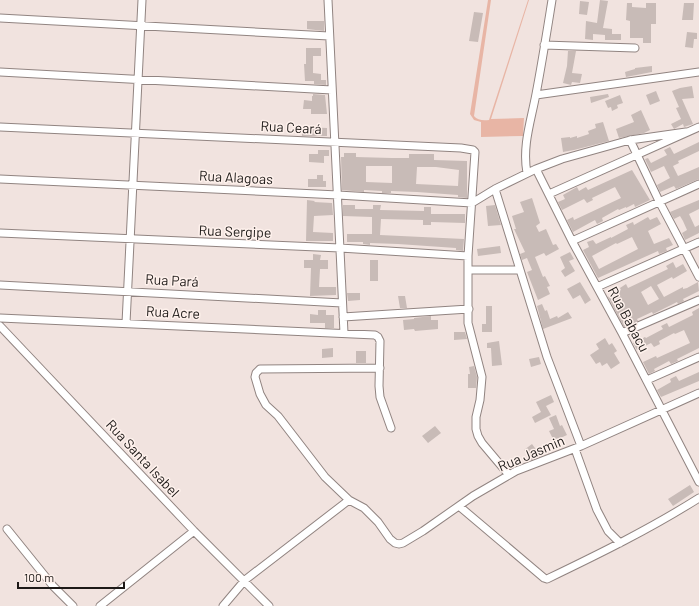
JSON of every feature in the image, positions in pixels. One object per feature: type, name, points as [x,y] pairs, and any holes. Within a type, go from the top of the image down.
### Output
[{"type":"street","points":[[126,323],[142,0]]},
{"type":"street","points":[[328,0],[344,334]]},
{"type":"street","points":[[527,173],[525,160],[527,136],[536,95],[552,0]]},
{"type":"street","points":[[0,18],[329,36]]},
{"type":"street","points":[[544,45],[635,48]]},
{"type":"street","points":[[0,72],[332,90]]},
{"type":"street","points":[[536,95],[699,72]]},
{"type":"street","name":"Rua Ceará","points":[[0,127],[136,132],[334,143],[453,147],[473,150],[475,152],[468,256],[469,309]]},
{"type":"street","points":[[549,194],[699,127]]},
{"type":"street","points":[[472,203],[495,189],[527,173],[562,159],[630,140],[686,132]]},
{"type":"street","points":[[630,140],[659,201],[699,277]]},
{"type":"street","name":"Rua Babacu","points":[[536,169],[572,241],[647,380],[699,482]]},
{"type":"street","name":"Rua Alagoas","points":[[0,178],[472,203]]},
{"type":"street","points":[[572,241],[699,184]]},
{"type":"street","points":[[495,189],[547,357],[578,448],[596,510],[608,531],[620,543]]},
{"type":"street","name":"Rua Sergipe","points":[[0,233],[131,240],[340,248],[468,256]]},
{"type":"street","points":[[596,287],[699,242]]},
{"type":"street","points":[[469,270],[520,270]]},
{"type":"street","name":"Rua Pará","points":[[0,285],[342,303]]},
{"type":"street","points":[[622,333],[699,300]]},
{"type":"street","points":[[343,317],[469,309],[468,323],[482,377],[480,400],[476,417],[476,428],[482,444],[510,475]]},
{"type":"street","name":"Rua Acre","points":[[0,318],[371,334],[378,337],[380,341],[380,368]]},
{"type":"street","name":"Rua Santa Isabel","points":[[0,326],[194,531],[245,580],[269,606]]},
{"type":"street","points":[[647,380],[699,357]]},
{"type":"street","points":[[223,606],[245,580],[349,500],[325,477],[278,416],[266,405],[260,394],[255,377],[256,373],[260,369],[380,368],[380,397],[391,428]]},
{"type":"street","name":"Rua Jasmin","points":[[349,500],[364,508],[395,543],[403,543],[516,471],[578,448],[699,393]]},
{"type":"street","points":[[459,506],[547,579],[666,519],[699,498]]},
{"type":"street","points":[[7,529],[53,586],[73,606]]},
{"type":"street","points":[[100,606],[194,531]]},
{"type":"shaded area","points":[[488,0],[491,0],[474,116],[480,120],[489,120],[529,0],[491,119],[524,118],[523,136],[481,137],[481,122],[474,120],[470,114]]},
{"type":"building","points":[[600,0],[608,1],[603,28],[612,29],[612,34],[621,34],[621,40],[605,40],[605,35],[593,34],[593,40],[585,39],[586,21],[597,23]]},
{"type":"building","points":[[580,1],[589,2],[587,15],[579,14]]},
{"type":"building","points":[[627,3],[632,3],[632,7],[646,8],[646,3],[656,3],[656,24],[651,24],[651,43],[643,43],[643,38],[630,38],[630,21],[626,20]]},
{"type":"building","points":[[684,3],[694,3],[693,20],[682,20]]},
{"type":"building","points":[[474,12],[483,13],[478,42],[469,41]]},
{"type":"building","points":[[307,21],[324,21],[324,31],[307,29]]},
{"type":"building","points":[[687,32],[697,33],[697,39],[694,39],[693,48],[685,47]]},
{"type":"building","points":[[306,48],[321,48],[321,56],[313,56],[313,73],[321,74],[321,80],[326,80],[326,85],[314,84],[314,81],[305,81],[304,64],[306,64]]},
{"type":"building","points":[[568,51],[576,51],[572,73],[582,74],[580,83],[572,82],[571,85],[563,83],[567,66]]},
{"type":"building","points":[[652,66],[652,72],[626,77],[625,72],[635,68]]},
{"type":"building","points":[[692,86],[694,98],[682,99],[693,124],[684,127],[683,124],[674,129],[671,124],[681,119],[676,108],[679,107],[672,91]]},
{"type":"building","points":[[656,91],[660,101],[650,105],[646,95]]},
{"type":"building","points":[[313,94],[325,95],[327,114],[311,114],[311,109],[303,109],[304,100],[312,101]]},
{"type":"building","points":[[608,94],[609,97],[591,103],[590,97]]},
{"type":"building","points":[[620,95],[623,103],[617,105],[618,108],[612,111],[611,107],[608,108],[605,101]]},
{"type":"building","points":[[641,110],[650,130],[644,133],[619,138],[616,129],[634,122],[631,115]]},
{"type":"building","points":[[603,122],[609,141],[563,152],[561,138],[577,136],[577,138],[589,134],[588,131],[596,128],[595,124]]},
{"type":"building","points":[[302,127],[327,128],[327,136],[302,136]]},
{"type":"building","points":[[699,142],[699,151],[678,161],[679,163],[673,166],[678,176],[699,167],[699,179],[676,189],[674,186],[660,192],[657,185],[670,178],[664,166],[651,172],[645,159],[648,158],[651,163],[667,155],[664,150],[670,147],[674,154]]},
{"type":"building","points":[[318,150],[329,150],[329,156],[324,156],[324,163],[309,162],[309,154],[318,154]]},
{"type":"building","points":[[344,153],[356,153],[356,157],[392,158],[409,158],[409,154],[434,154],[434,160],[467,161],[467,198],[458,197],[458,195],[417,192],[391,191],[391,193],[382,193],[382,191],[364,190],[364,192],[342,190],[341,157],[344,157]],"holes":[[[366,166],[392,166],[392,183],[366,182]],[[417,167],[436,167],[459,170],[458,186],[416,184]]]},
{"type":"building","points":[[632,170],[650,200],[635,207],[634,204],[626,208],[618,209],[602,218],[603,221],[597,224],[595,220],[573,232],[567,220],[573,217],[574,220],[621,198],[615,187],[592,198],[593,200],[587,203],[584,199],[562,210],[558,202],[565,199],[563,195],[577,187],[579,191],[586,187],[588,190]]},
{"type":"building","points":[[317,175],[323,175],[323,181],[326,181],[326,187],[308,187],[308,179],[317,179]]},
{"type":"building","points":[[532,198],[540,223],[536,226],[539,232],[546,229],[553,245],[556,244],[559,249],[546,256],[544,253],[535,257],[543,277],[545,276],[550,286],[547,287],[550,294],[538,300],[527,272],[532,270],[527,258],[522,260],[520,254],[525,252],[514,229],[516,229],[512,216],[524,212],[520,202]]},
{"type":"building","points":[[307,200],[332,203],[333,215],[314,216],[313,232],[333,233],[333,241],[306,241]]},
{"type":"building","points":[[699,200],[699,209],[689,214],[695,227],[699,225],[699,233],[685,240],[682,233],[687,230],[683,221],[680,216],[674,219],[670,212]]},
{"type":"building","points":[[343,205],[355,205],[355,209],[373,209],[373,205],[381,205],[380,210],[424,211],[424,207],[431,207],[431,214],[465,214],[465,223],[431,222],[431,225],[423,225],[423,220],[381,219],[380,235],[464,239],[463,251],[456,250],[456,248],[370,243],[370,245],[363,244],[363,242],[347,242],[347,234],[372,234],[372,217],[343,216]]},
{"type":"building","points":[[495,205],[501,225],[488,226],[486,206]]},
{"type":"building","points":[[648,217],[650,220],[657,217],[661,224],[648,231],[654,244],[669,238],[673,245],[666,248],[667,251],[659,254],[658,251],[598,278],[583,250],[589,247],[587,242],[593,240],[596,244],[628,229],[626,225],[633,222],[634,225]],"holes":[[[632,237],[638,249],[599,269],[592,256],[616,243],[617,244]]]},
{"type":"building","points":[[500,246],[501,253],[478,256],[477,249]]},
{"type":"building","points":[[570,252],[574,259],[569,261],[575,271],[565,277],[561,271],[565,268],[560,257]]},
{"type":"building","points":[[313,254],[321,255],[320,260],[328,260],[328,269],[320,269],[319,287],[336,287],[336,295],[310,296],[311,268],[304,268],[304,260],[313,260]]},
{"type":"building","points":[[370,260],[378,260],[378,281],[370,281]]},
{"type":"building","points":[[673,262],[676,268],[683,264],[687,271],[673,279],[672,277],[657,285],[664,297],[683,287],[683,289],[687,288],[698,282],[699,291],[683,299],[684,301],[678,304],[677,302],[653,314],[652,312],[637,319],[638,321],[624,327],[608,297],[621,290],[620,288],[626,284],[628,288],[668,269],[666,266]],"holes":[[[651,286],[659,299],[648,305],[641,292]]]},
{"type":"building","points":[[580,282],[591,300],[585,304],[580,295],[573,299],[567,289]]},
{"type":"building","points":[[347,293],[360,293],[360,300],[348,301]]},
{"type":"building","points":[[398,296],[405,296],[407,308],[400,308]]},
{"type":"building","points":[[542,304],[545,311],[547,310],[550,319],[557,316],[558,318],[568,312],[572,318],[543,329],[537,306]]},
{"type":"building","points":[[486,306],[492,306],[492,332],[482,332],[482,324],[486,324]]},
{"type":"building","points":[[699,308],[699,348],[677,359],[678,361],[671,364],[669,361],[654,369],[655,371],[649,374],[643,362],[656,356],[657,358],[690,343],[684,330],[675,334],[674,333],[659,341],[660,344],[654,347],[651,343],[637,350],[633,343],[663,329],[661,326],[667,323],[669,327],[693,315],[692,312]]},
{"type":"building","points":[[318,310],[326,310],[326,315],[334,315],[334,328],[325,328],[325,323],[310,323],[310,314],[318,315]]},
{"type":"building","points":[[431,316],[431,320],[438,320],[438,329],[415,331],[414,329],[404,330],[403,320]]},
{"type":"building","points":[[454,332],[465,332],[467,339],[454,340]]},
{"type":"building","points":[[605,338],[609,345],[612,343],[617,351],[614,353],[620,363],[611,369],[607,363],[602,366],[600,362],[596,364],[590,355],[599,349],[596,344]]},
{"type":"building","points":[[499,341],[502,365],[492,366],[491,348],[487,348],[487,343]]},
{"type":"building","points":[[333,348],[333,357],[322,358],[322,349]]},
{"type":"building","points":[[356,351],[366,351],[366,363],[356,363]]},
{"type":"building","points":[[539,357],[541,364],[531,367],[529,359]]},
{"type":"building","points":[[474,366],[477,377],[476,388],[468,388],[468,374],[470,374],[469,367]]},
{"type":"building","points":[[699,372],[699,381],[661,397],[657,390],[671,382],[670,379],[676,376],[679,381]]},
{"type":"building","points":[[551,395],[554,402],[546,406],[551,415],[535,423],[532,417],[541,412],[536,402]]},
{"type":"building","points":[[556,415],[560,426],[562,425],[567,435],[554,441],[549,431],[554,429],[549,418]]},
{"type":"building","points":[[435,426],[441,433],[428,443],[422,436]]},
{"type":"building","points":[[532,444],[540,455],[531,460],[524,450]]},
{"type":"building","points":[[690,485],[694,492],[673,506],[668,499]]}]
